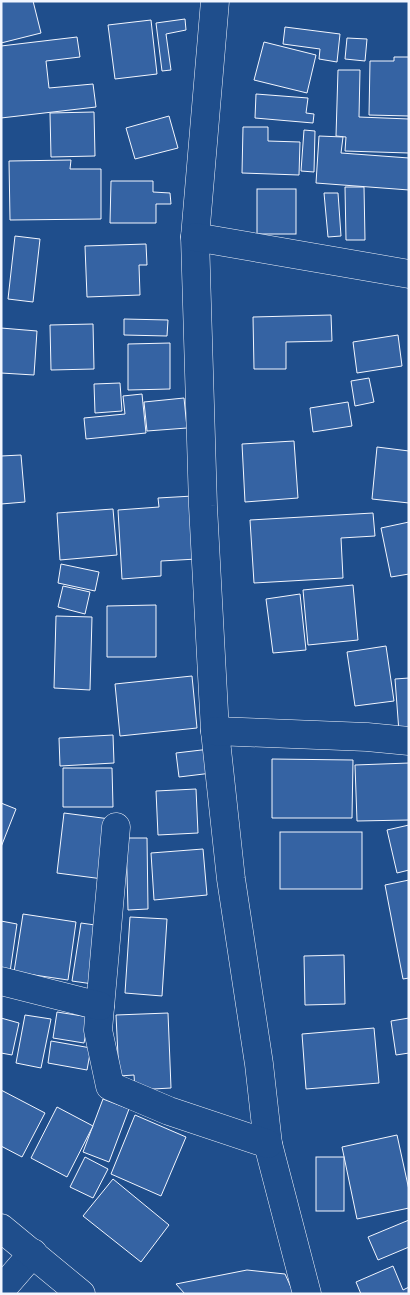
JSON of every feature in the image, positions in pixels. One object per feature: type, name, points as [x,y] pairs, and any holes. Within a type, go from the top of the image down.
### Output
[{"type":"main road","points":[[215,1],[195,237],[203,506],[215,731],[231,879],[259,1064],[268,1144],[306,1294]]},
{"type":"main road","points":[[195,237],[409,274]]},
{"type":"main road","points":[[215,731],[409,740]]},
{"type":"main road","points":[[116,827],[98,1030],[110,1086],[169,1111],[268,1144]]},
{"type":"main road","points":[[1,981],[100,1006]]},
{"type":"main road","points":[[1,1228],[81,1294]]},
{"type":"main road","points":[[1,1290],[32,1254]]},
{"type":"building","points":[[1,1],[33,1],[41,33],[1,43]]},
{"type":"building","points":[[185,19],[186,30],[166,34],[171,70],[162,71],[156,23]]},
{"type":"building","points":[[151,20],[157,74],[115,79],[108,25]]},
{"type":"building","points":[[285,27],[340,34],[337,62],[319,59],[320,49],[283,44]]},
{"type":"building","points":[[77,37],[80,57],[46,61],[49,88],[93,84],[96,107],[1,118],[1,46]]},
{"type":"building","points":[[347,38],[367,39],[365,61],[345,59]]},
{"type":"building","points":[[264,42],[316,55],[307,93],[254,80]]},
{"type":"building","points":[[394,57],[409,57],[409,116],[369,115],[370,61],[394,61]]},
{"type":"building","points":[[338,70],[360,70],[359,117],[409,119],[409,153],[345,151],[346,137],[336,136]]},
{"type":"building","points":[[256,94],[308,98],[306,113],[314,114],[313,123],[255,118]]},
{"type":"building","points":[[94,112],[95,156],[51,157],[50,113]]},
{"type":"building","points":[[169,116],[178,148],[135,159],[126,128]]},
{"type":"building","points":[[243,127],[268,127],[268,141],[300,142],[299,175],[242,173]]},
{"type":"building","points":[[304,130],[315,131],[314,172],[301,171]]},
{"type":"building","points":[[319,136],[343,137],[341,153],[409,158],[409,190],[316,183]]},
{"type":"building","points":[[71,160],[70,169],[101,169],[101,219],[10,220],[9,161]]},
{"type":"building","points":[[111,181],[153,181],[153,192],[170,193],[171,204],[156,204],[156,223],[110,223]]},
{"type":"building","points":[[345,187],[364,187],[365,240],[346,240]]},
{"type":"building","points":[[257,189],[296,189],[296,234],[257,234]]},
{"type":"building","points":[[324,193],[338,193],[341,236],[328,237]]},
{"type":"building","points":[[15,236],[40,239],[33,302],[8,299]]},
{"type":"building","points":[[146,244],[147,265],[139,265],[140,295],[87,297],[85,246]]},
{"type":"building","points":[[331,315],[332,341],[286,342],[286,369],[254,369],[253,317]]},
{"type":"building","points":[[124,319],[168,320],[167,336],[124,335]]},
{"type":"building","points":[[93,324],[94,369],[51,370],[50,325]]},
{"type":"building","points":[[1,328],[37,331],[34,375],[1,373]]},
{"type":"building","points":[[398,335],[402,366],[357,373],[353,342]]},
{"type":"building","points":[[170,343],[170,389],[128,390],[128,344]]},
{"type":"building","points":[[369,378],[374,402],[355,406],[351,381]]},
{"type":"building","points":[[120,383],[122,411],[95,413],[94,384]]},
{"type":"building","points":[[142,394],[146,433],[86,439],[84,418],[125,414],[123,396]]},
{"type":"building","points":[[184,398],[187,428],[147,431],[144,402]]},
{"type":"building","points":[[348,402],[352,426],[313,432],[310,408]]},
{"type":"building","points":[[294,441],[298,498],[245,502],[242,444]]},
{"type":"building","points":[[377,447],[409,451],[409,503],[372,499]]},
{"type":"building","points":[[21,455],[25,502],[1,504],[1,456]]},
{"type":"building","points":[[193,496],[197,559],[161,561],[161,576],[122,579],[118,510],[159,507],[158,498]]},
{"type":"building","points":[[113,509],[117,555],[60,560],[57,513]]},
{"type":"building","points":[[373,513],[375,536],[341,538],[343,578],[254,583],[250,520]]},
{"type":"building","points":[[409,522],[409,574],[391,577],[381,528]]},
{"type":"building","points":[[61,564],[99,572],[95,591],[58,583]]},
{"type":"building","points":[[353,585],[358,640],[308,645],[303,590]]},
{"type":"building","points":[[63,586],[90,592],[85,614],[58,607]]},
{"type":"building","points":[[300,594],[306,650],[273,653],[266,599]]},
{"type":"building","points":[[156,605],[156,657],[107,657],[107,606]]},
{"type":"building","points":[[56,616],[92,617],[90,690],[54,688]]},
{"type":"building","points":[[386,646],[394,701],[355,706],[347,652]]},
{"type":"building","points":[[192,676],[197,728],[120,736],[115,684]]},
{"type":"building","points":[[409,678],[409,732],[399,732],[395,679]]},
{"type":"building","points":[[113,735],[114,763],[60,766],[59,738]]},
{"type":"building","points":[[210,749],[212,773],[179,777],[176,753]]},
{"type":"building","points":[[272,759],[353,760],[352,818],[272,818]]},
{"type":"building","points":[[409,763],[409,820],[357,821],[355,765]]},
{"type":"building","points":[[63,768],[112,768],[113,807],[63,807]]},
{"type":"building","points":[[196,789],[198,833],[158,835],[156,791]]},
{"type":"building","points":[[1,803],[16,809],[1,847]]},
{"type":"building","points":[[64,813],[110,819],[103,879],[57,873]]},
{"type":"building","points":[[409,825],[409,870],[397,873],[387,830]]},
{"type":"building","points":[[280,832],[362,832],[362,889],[280,889]]},
{"type":"building","points":[[126,838],[147,838],[148,909],[128,910]]},
{"type":"building","points":[[203,849],[207,895],[154,900],[151,853]]},
{"type":"building","points":[[409,880],[409,978],[403,979],[385,885]]},
{"type":"building","points":[[23,914],[76,922],[68,980],[14,972]]},
{"type":"building","points":[[130,917],[167,919],[162,996],[125,993]]},
{"type":"building","points":[[1,921],[17,924],[10,972],[1,971]]},
{"type":"building","points":[[81,923],[102,926],[93,984],[72,981]]},
{"type":"building","points":[[344,955],[345,1004],[305,1005],[304,956]]},
{"type":"building","points":[[57,1012],[89,1017],[84,1043],[53,1038]]},
{"type":"building","points":[[168,1013],[171,1088],[135,1090],[134,1075],[119,1076],[116,1015]]},
{"type":"building","points":[[25,1015],[51,1019],[41,1068],[16,1063]]},
{"type":"building","points":[[1,1018],[19,1023],[12,1055],[1,1053]]},
{"type":"building","points":[[409,1018],[409,1053],[396,1055],[391,1021]]},
{"type":"building","points":[[374,1028],[379,1083],[306,1089],[302,1034]]},
{"type":"building","points":[[51,1041],[91,1048],[87,1070],[48,1063]]},
{"type":"building","points":[[1,1090],[45,1113],[22,1157],[1,1146]]},
{"type":"building","points":[[103,1099],[129,1109],[109,1162],[83,1152]]},
{"type":"building","points":[[57,1107],[93,1126],[67,1177],[31,1158]]},
{"type":"building","points":[[135,1115],[186,1137],[161,1196],[111,1174]]},
{"type":"building","points":[[397,1135],[409,1190],[409,1208],[357,1219],[342,1147]]},
{"type":"building","points":[[85,1157],[108,1169],[93,1198],[70,1187]]},
{"type":"building","points":[[316,1157],[344,1157],[344,1211],[316,1211]]},
{"type":"building","points":[[113,1179],[169,1225],[141,1262],[83,1216]]},
{"type":"building","points":[[409,1220],[409,1247],[378,1260],[368,1237]]},
{"type":"building","points":[[393,1266],[403,1290],[409,1287],[409,1294],[361,1294],[356,1282]]},
{"type":"building","points":[[247,1270],[285,1274],[294,1294],[185,1294],[176,1284]]}]
